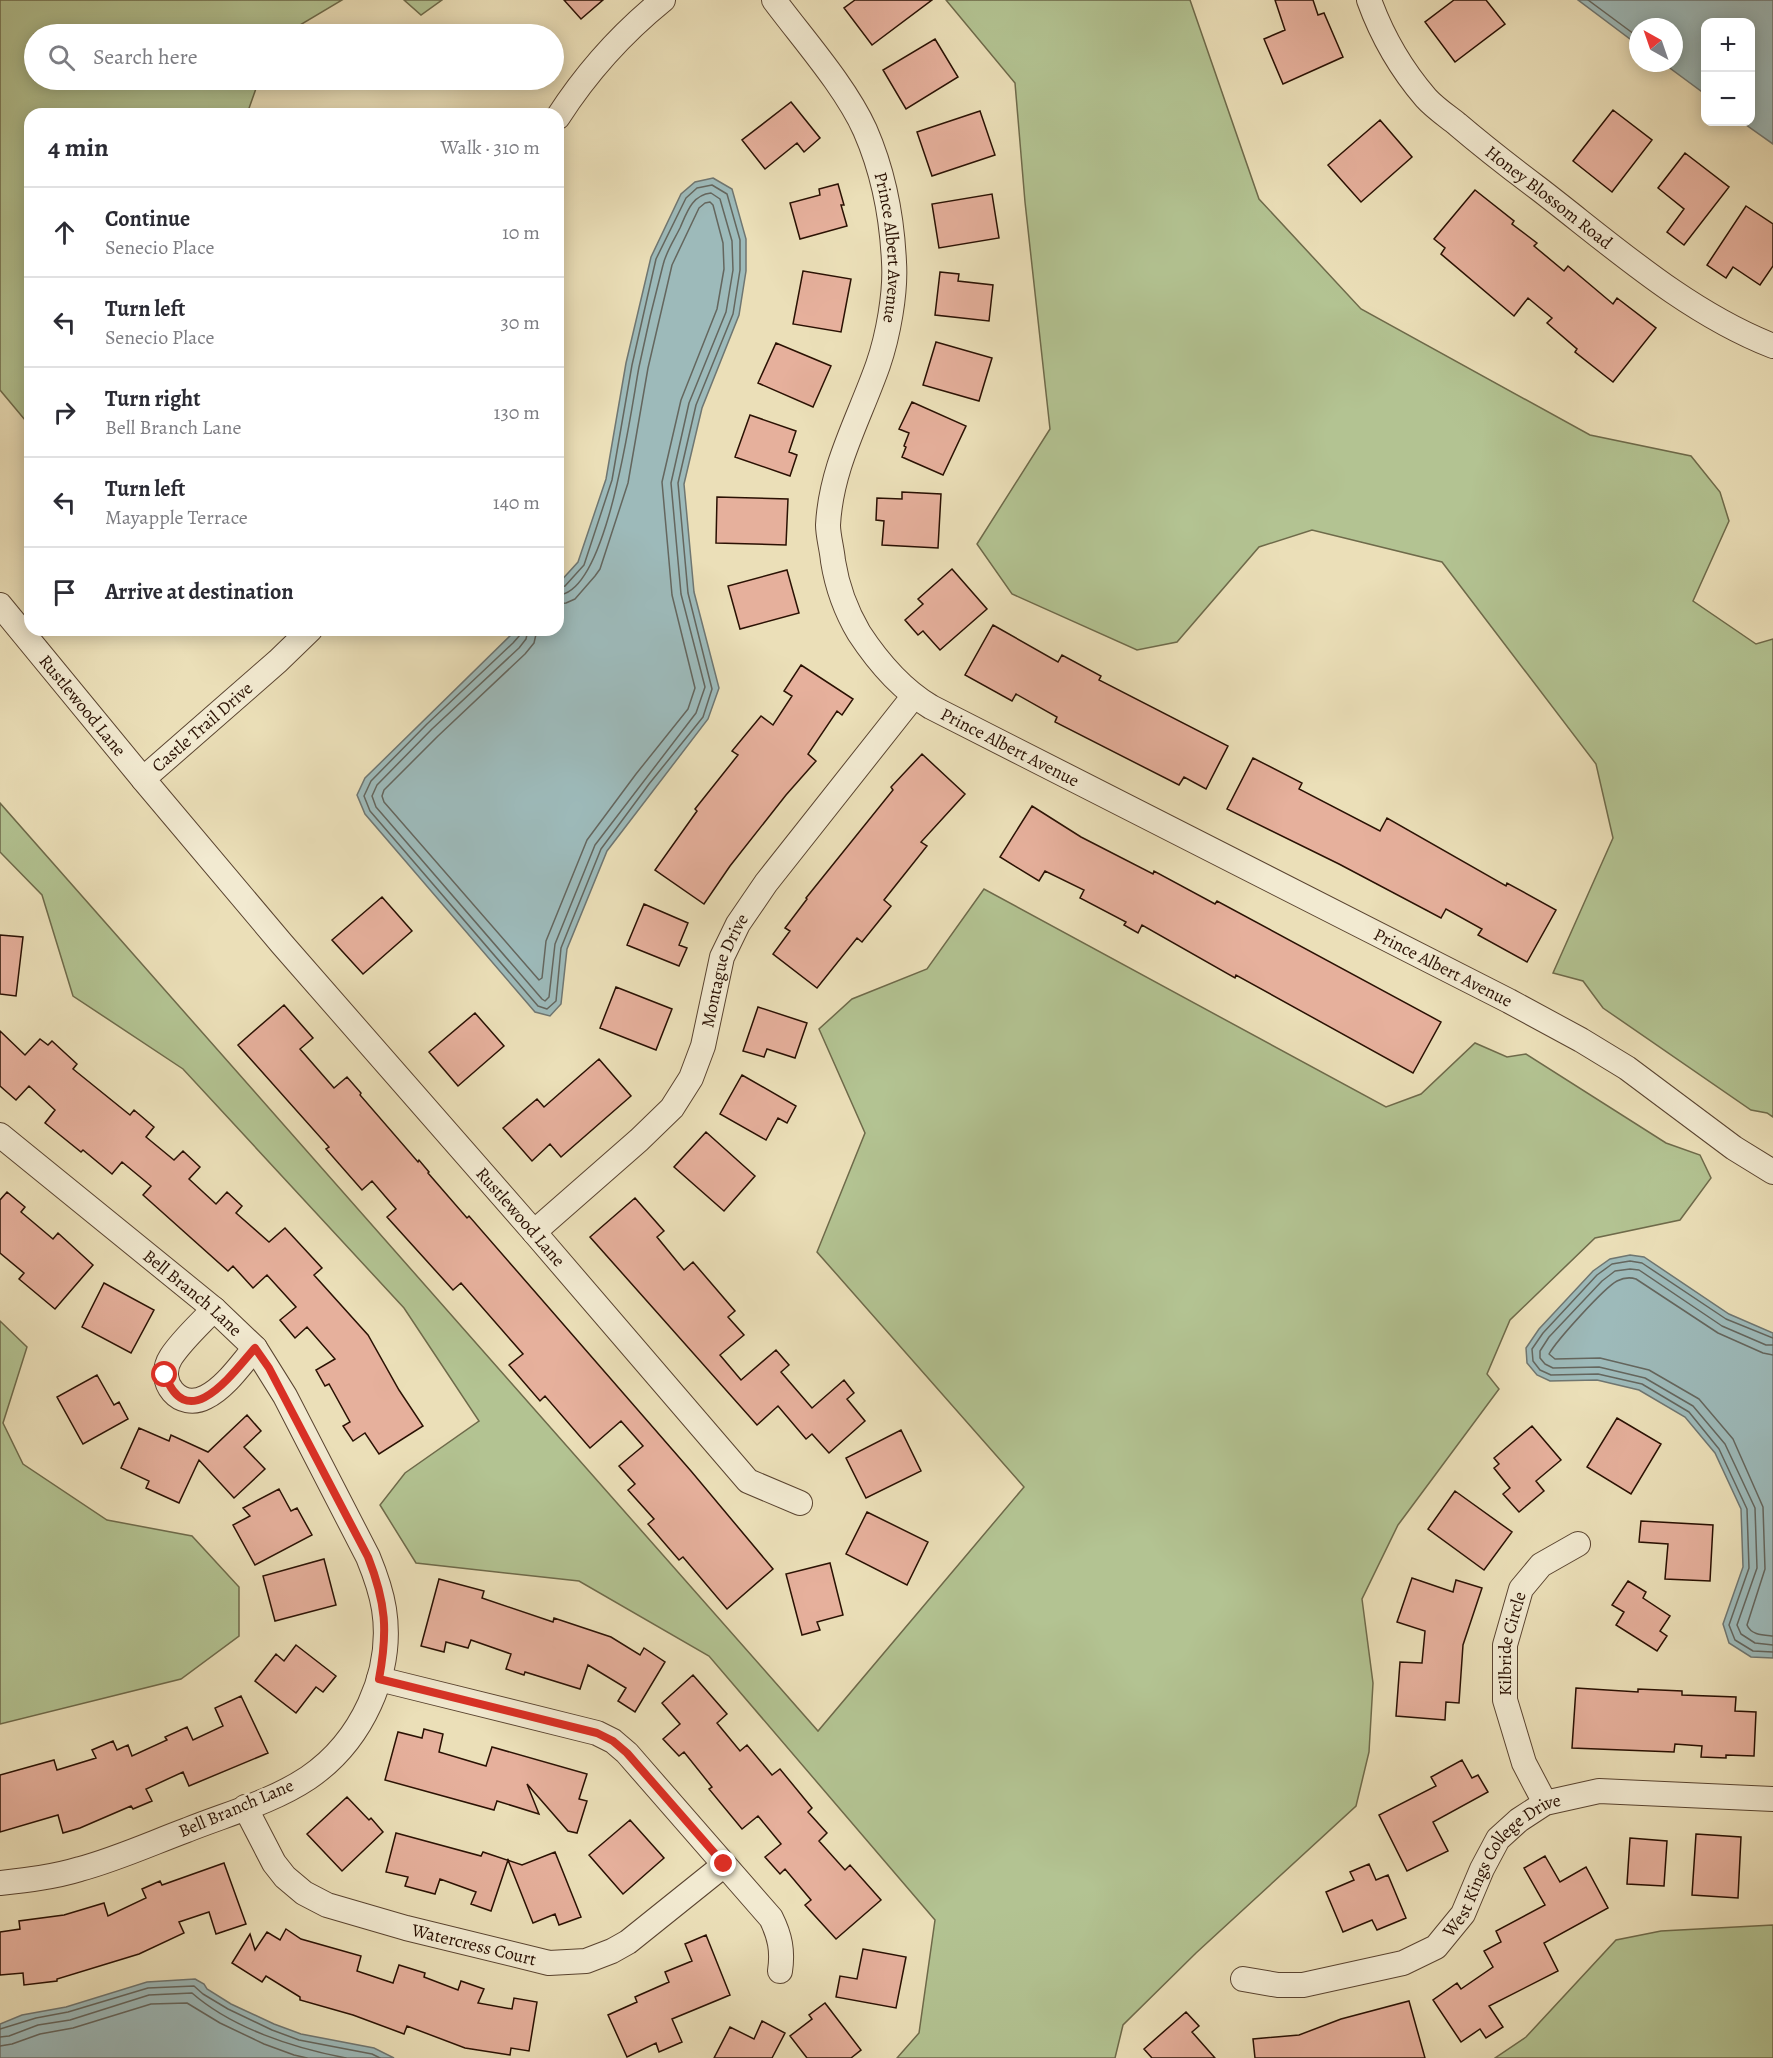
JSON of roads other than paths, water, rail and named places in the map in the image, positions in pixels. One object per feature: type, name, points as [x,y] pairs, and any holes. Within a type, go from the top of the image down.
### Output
[{"type":"street","points":[[564,108],[578,86],[609,49],[663,0]]},
{"type":"street","name":"Prince Albert Avenue","points":[[774,0],[837,83],[865,129],[880,171],[890,219],[894,265],[890,315],[878,364],[835,476],[828,526],[835,573],[849,617],[872,652],[913,697],[1571,1034],[1627,1068],[1734,1148],[1773,1172]]},
{"type":"street","name":"Honey Blossom Road","points":[[1369,0],[1381,32],[1427,99],[1486,148],[1667,286],[1707,314],[1743,334],[1773,346]]},
{"type":"street","name":"Rustlewood Lane","points":[[0,605],[24,634]]},
{"type":"street","name":"Rustlewood Lane","points":[[26,636],[143,778]]},
{"type":"street","name":"Castle Trail Drive","points":[[256,912],[143,778],[304,636]]},
{"type":"street","name":"Montague Drive","points":[[534,1232],[672,1108],[691,1078],[703,1046],[722,957],[738,924],[766,883],[913,697]]},
{"type":"street","name":"Rustlewood Lane","points":[[256,912],[748,1481],[800,1503]]},
{"type":"street","name":"Bell Branch Lane","points":[[0,1135],[214,1309],[255,1348],[285,1396],[368,1557],[378,1582],[385,1623],[385,1650],[379,1679],[364,1716],[349,1739],[330,1760],[308,1777],[284,1791],[245,1807],[81,1869],[40,1878],[0,1883]]},
{"type":"street","points":[[214,1309],[170,1358],[165,1375],[169,1388],[179,1398],[194,1402],[207,1397],[225,1382],[255,1348]]},
{"type":"street","name":"Kilbride Circle","points":[[1545,1803],[1524,1763],[1505,1700],[1505,1645],[1521,1589],[1540,1564],[1578,1544]]},
{"type":"street","points":[[379,1679],[597,1733],[613,1741],[627,1753],[771,1918],[777,1930],[782,1958],[780,1971]]},
{"type":"street","name":"West Kings College Drive","points":[[1243,1979],[1278,1985],[1303,1985],[1403,1963],[1436,1947],[1463,1914],[1482,1869],[1498,1839],[1519,1820],[1545,1803],[1599,1791],[1773,1799]]},
{"type":"street","name":"Watercress Court","points":[[245,1807],[274,1863],[285,1877],[304,1893],[327,1905],[406,1928],[549,1963],[586,1961],[628,1942],[724,1864]]},
{"type":"water","points":[[1578,0],[1773,0],[1773,144],[1748,126],[1755,126],[1755,18],[1701,18],[1701,91],[1675,72],[1683,72],[1683,18],[1629,18],[1629,38]]},
{"type":"water","points":[[713,178],[732,189],[746,239],[746,271],[739,315],[702,408],[684,484],[694,592],[719,688],[708,719],[607,851],[567,949],[561,1004],[550,1016],[535,1012],[365,814],[357,795],[365,778],[510,636],[564,636],[564,577],[578,562],[606,479],[626,363],[651,257],[681,194],[695,182]]},
{"type":"water","points":[[1630,1255],[1644,1257],[1729,1314],[1773,1333],[1773,1658],[1751,1657],[1729,1643],[1723,1624],[1743,1567],[1741,1509],[1715,1453],[1685,1417],[1639,1390],[1597,1380],[1550,1381],[1537,1375],[1527,1363],[1526,1348],[1539,1329],[1593,1271],[1610,1259]]},
{"type":"water","points":[[195,1979],[231,2004],[274,2024],[301,2034],[374,2048],[394,2058],[0,2058],[0,2024],[22,2015],[66,2007],[147,1982]]}]
